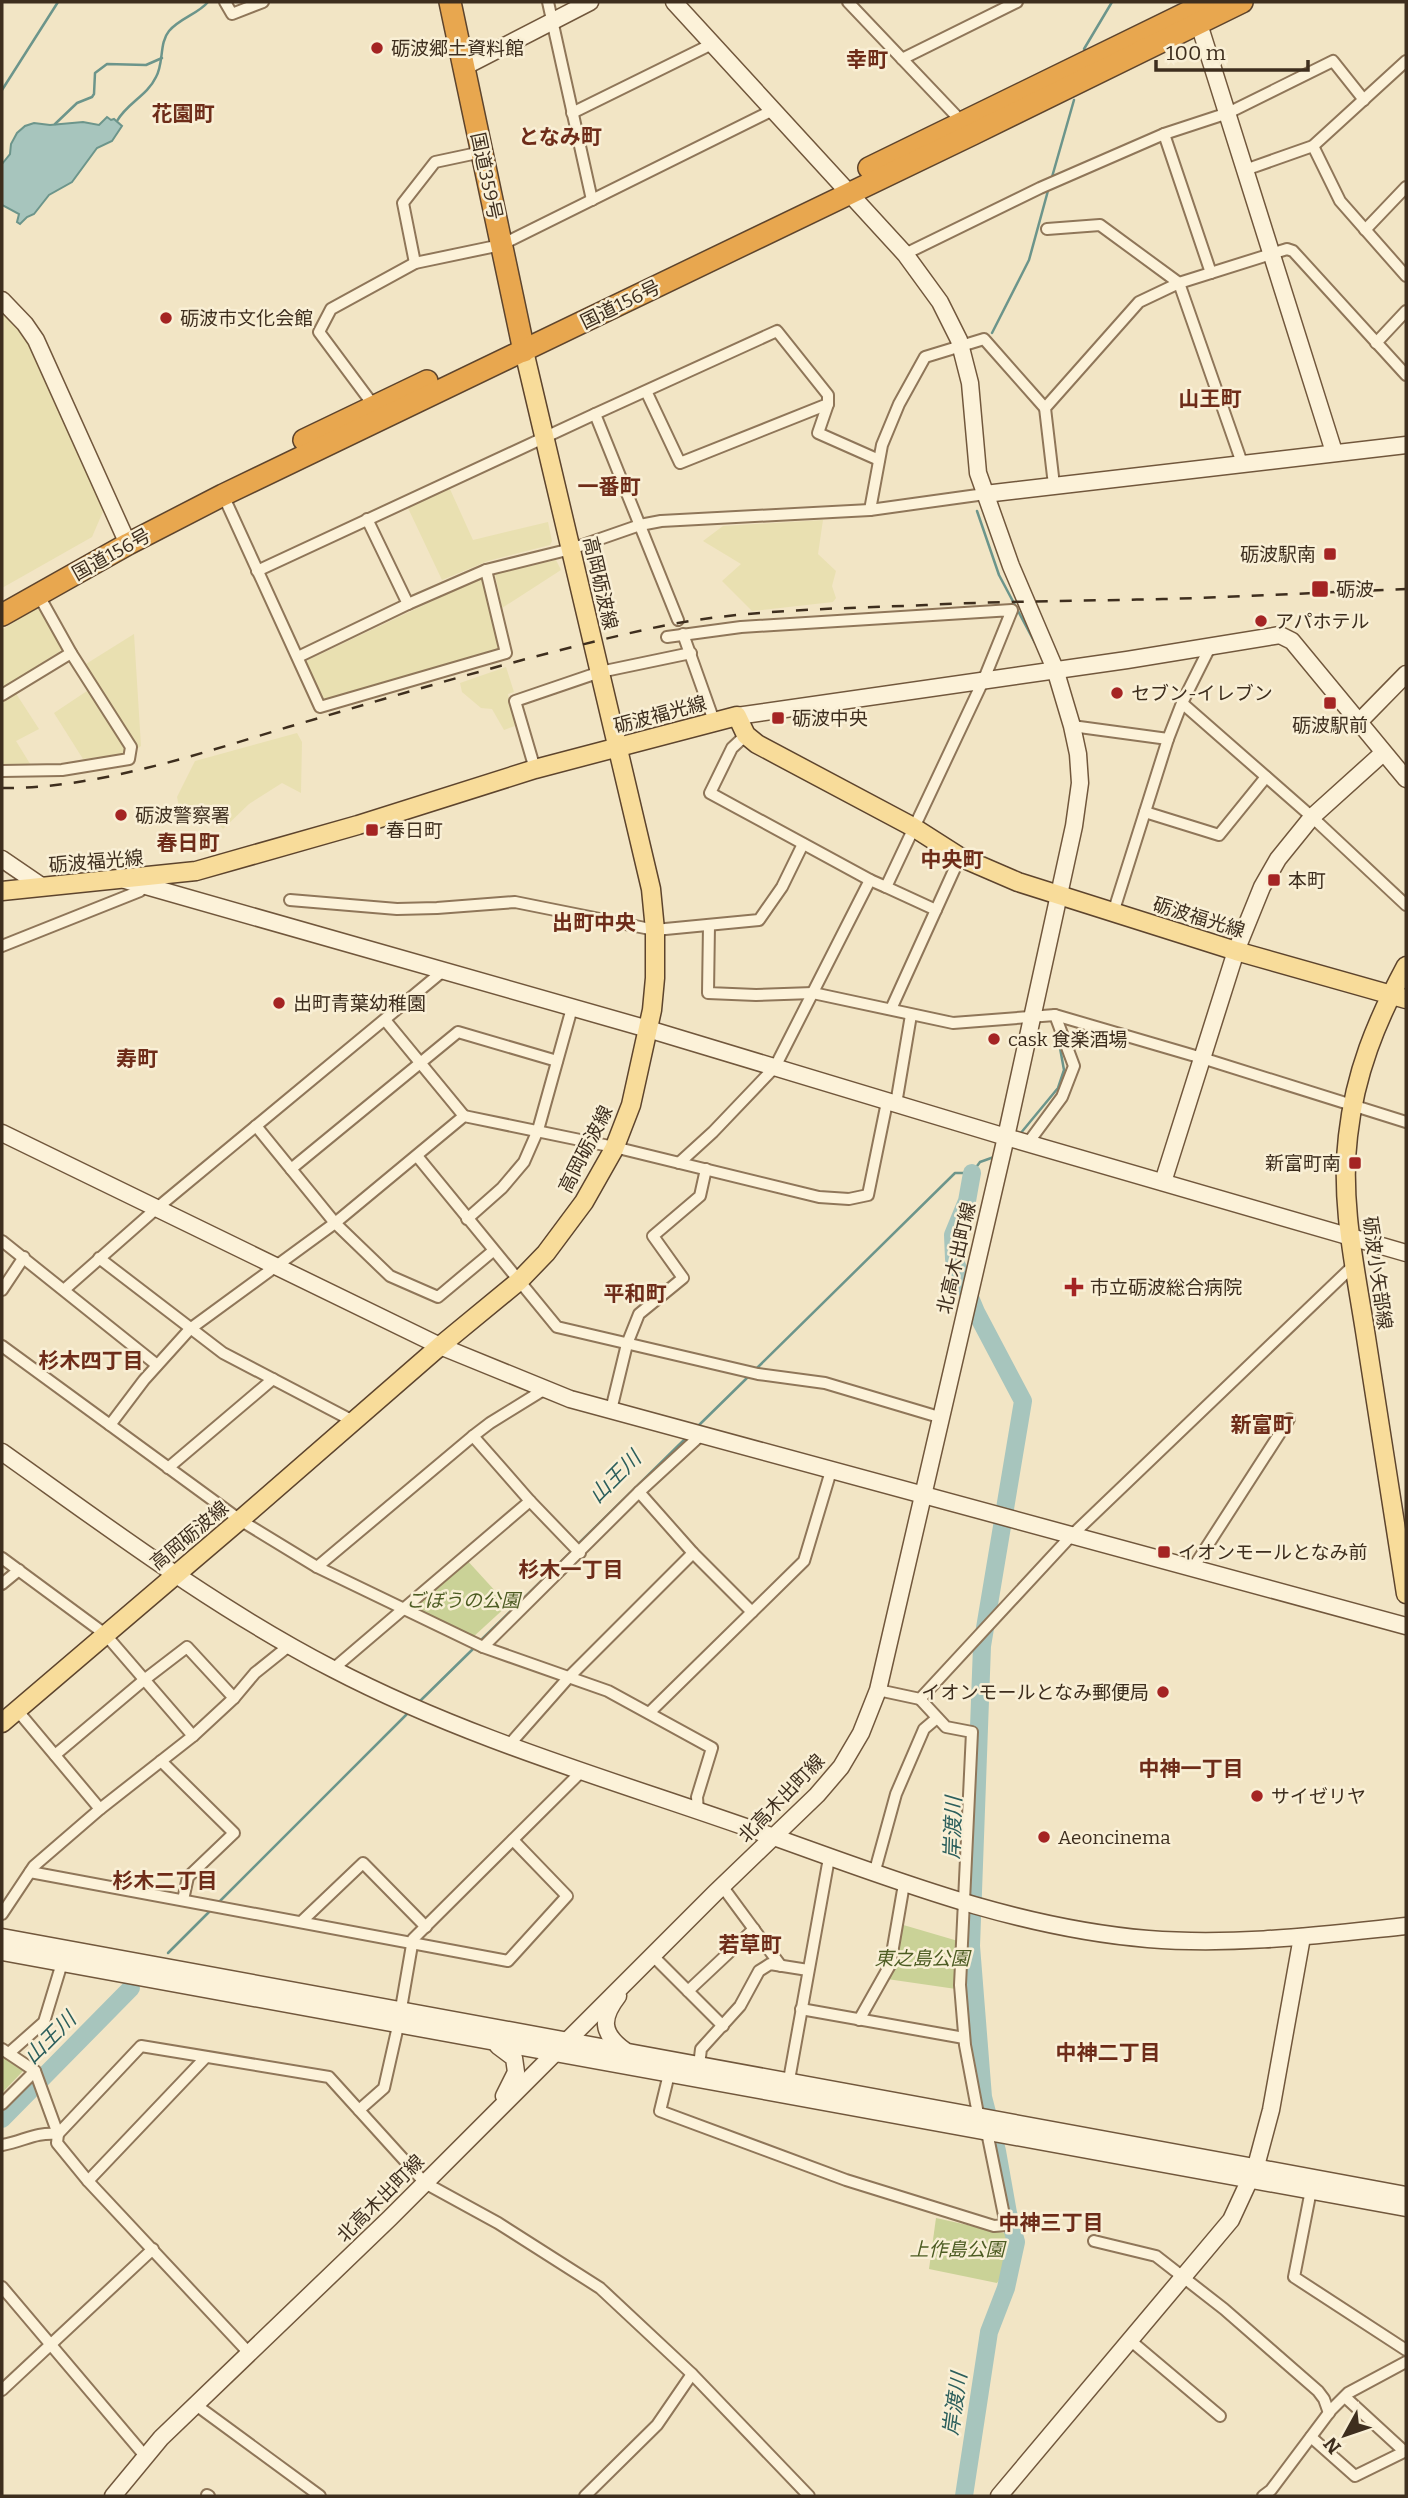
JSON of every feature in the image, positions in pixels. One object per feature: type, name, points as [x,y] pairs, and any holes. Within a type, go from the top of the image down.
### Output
[{"type":"highway","name":"国道359号","points":[[450,2],[523,344]]},
{"type":"highway","name":"国道156号","points":[[2,615],[125,538],[223,495],[523,344],[967,128],[1198,9],[1242,2]]},
{"type":"highway","name":"国道156号","points":[[2,598],[125,538],[374,406],[523,344]]},
{"type":"main road","name":"高岡砺波線","points":[[2,1723],[519,1281],[546,1253],[584,1202],[614,1147],[631,1105],[648,1029],[655,978],[655,930],[651,888],[523,344]]},
{"type":"main road","name":"砺波福光線","points":[[2,891],[196,871],[358,825],[535,769],[737,716],[746,735],[757,744],[913,827],[960,858],[1018,882],[1113,913],[1399,997]]},
{"type":"main road","name":"砺波小矢部線","points":[[1406,966],[1399,997],[1362,1063],[1347,1138],[1345,1187],[1354,1265],[1401,1527],[1406,1594]]},
{"type":"street","points":[[225,2],[232,14],[263,2]]},
{"type":"street","points":[[548,2],[592,200]]},
{"type":"street","points":[[464,68],[590,2]]},
{"type":"street","name":"北高木出町線","points":[[113,2496],[145,2456],[817,1795],[841,1767],[861,1733],[878,1690],[939,1417],[1006,1137],[1074,826],[1080,783],[1072,726],[1055,669],[1011,566],[978,473],[970,383],[961,345],[940,302],[905,254],[674,2]]},
{"type":"street","points":[[848,2],[967,128]]},
{"type":"street","points":[[902,59],[992,7],[1017,2]]},
{"type":"street","points":[[1198,9],[1227,113],[1334,452]]},
{"type":"street","points":[[572,113],[714,43]]},
{"type":"street","points":[[905,254],[1040,188],[1164,134],[1227,113],[1333,61],[1364,100]]},
{"type":"street","points":[[1245,170],[1313,146],[1406,61]]},
{"type":"street","points":[[374,406],[319,332],[331,309],[415,263],[501,245],[773,110]]},
{"type":"street","points":[[1164,134],[1211,273]]},
{"type":"street","points":[[1313,146],[1340,201],[1406,276]]},
{"type":"street","points":[[415,263],[403,203],[435,162],[482,152]]},
{"type":"street","points":[[1365,230],[1406,187]]},
{"type":"street","points":[[1047,229],[1100,225],[1179,283],[1242,463]]},
{"type":"street","points":[[1045,408],[1139,302],[1179,283],[1287,249],[1293,251],[1406,375]]},
{"type":"street","points":[[2,300],[36,340],[125,538]]},
{"type":"street","points":[[1376,343],[1406,311]]},
{"type":"street","points":[[257,571],[544,436],[777,331],[828,395],[828,404],[817,433],[879,460]]},
{"type":"street","points":[[870,510],[882,445],[899,404],[925,357],[984,339],[1045,408],[1054,485]]},
{"type":"street","points":[[646,391],[680,463],[828,404]]},
{"type":"street","points":[[595,414],[678,620]]},
{"type":"street","points":[[298,657],[486,570],[571,549],[640,525],[662,521],[870,510],[1054,485],[1406,445]]},
{"type":"street","points":[[223,495],[320,707],[506,653],[486,570]]},
{"type":"street","points":[[367,519],[408,604]]},
{"type":"street","points":[[2,771],[62,770],[129,760],[131,747],[71,653],[38,594]]},
{"type":"street","points":[[667,637],[741,627],[1012,610],[984,679],[886,887]]},
{"type":"street","points":[[683,634],[714,721]]},
{"type":"street","points":[[737,716],[1280,635],[1292,641],[1406,779]]},
{"type":"street","points":[[1113,913],[1168,739],[1182,703],[1210,647]]},
{"type":"street","points":[[2,695],[71,653]]},
{"type":"street","points":[[535,769],[515,701],[600,672],[691,653]]},
{"type":"street","points":[[1359,722],[1406,674]]},
{"type":"street","points":[[1182,703],[1312,817],[1406,905]]},
{"type":"street","points":[[1072,726],[1168,739]]},
{"type":"street","points":[[746,735],[732,748],[710,793],[870,880],[936,910]]},
{"type":"street","points":[[1163,1182],[1236,951],[1262,887],[1278,859],[1312,817],[1383,753]]},
{"type":"street","points":[[1144,812],[1219,835],[1266,777]]},
{"type":"street","points":[[290,900],[397,909],[515,902],[655,930],[759,920],[782,887],[803,844]]},
{"type":"street","points":[[891,1009],[960,858]]},
{"type":"street","points":[[2,859],[43,887]]},
{"type":"street","points":[[124,880],[648,1029],[1006,1137],[1406,1253]]},
{"type":"street","points":[[679,1163],[713,1132],[775,1067],[870,880]]},
{"type":"street","points":[[2,946],[140,891],[144,885]]},
{"type":"street","points":[[709,925],[708,993],[813,993],[953,1023],[1055,1015],[1406,1122]]},
{"type":"street","points":[[65,1289],[157,1208],[443,971]]},
{"type":"street","points":[[467,1219],[524,1162],[538,1130],[572,1008]]},
{"type":"street","points":[[385,1020],[464,1116],[614,1147],[819,1197],[849,1199],[868,1195],[911,1015]]},
{"type":"street","points":[[1028,1143],[1062,1097],[1074,1066],[1055,1015]]},
{"type":"street","points":[[291,1169],[458,1032],[557,1061]]},
{"type":"street","points":[[110,1425],[157,1365],[190,1329],[335,1223],[464,1116]]},
{"type":"street","points":[[256,1126],[335,1223],[390,1276],[438,1297],[493,1251]]},
{"type":"street","points":[[2,1133],[440,1346],[545,1389],[701,1436],[1406,1626]]},
{"type":"street","points":[[417,1156],[556,1327],[758,1374],[825,1383],[939,1417]]},
{"type":"street","points":[[611,1410],[627,1343],[639,1314],[682,1278],[653,1236],[701,1196],[706,1169]]},
{"type":"street","points":[[2,1241],[157,1365]]},
{"type":"street","points":[[2,1290],[24,1256]]},
{"type":"street","points":[[99,1258],[223,1353],[353,1421]]},
{"type":"street","points":[[920,1699],[1071,1536],[1354,1265]]},
{"type":"street","points":[[2,1346],[240,1520],[317,1567],[483,1647],[608,1691],[712,1748],[697,1797],[698,1812]]},
{"type":"street","points":[[168,1468],[273,1379]]},
{"type":"street","points":[[317,1567],[473,1436],[545,1389]]},
{"type":"street","points":[[1193,1568],[1289,1419]]},
{"type":"street","points":[[473,1436],[580,1553]]},
{"type":"street","points":[[483,1647],[639,1492],[701,1436]]},
{"type":"street","points":[[2,1452],[174,1575],[333,1669],[418,1710],[509,1745],[773,1836],[874,1874],[964,1904],[1063,1927],[1149,1939],[1245,1942],[1406,1926]]},
{"type":"street","points":[[649,1713],[804,1561],[831,1471]]},
{"type":"street","points":[[639,1492],[693,1553],[752,1612]]},
{"type":"street","points":[[333,1669],[530,1501]]},
{"type":"street","points":[[509,1745],[569,1677],[693,1553]]},
{"type":"street","points":[[2,1558],[105,1634],[193,1737]]},
{"type":"street","points":[[2,1584],[19,1570]]},
{"type":"street","points":[[2,1914],[30,1872],[100,1809],[193,1737],[255,1674],[290,1645]]},
{"type":"street","points":[[55,1755],[187,1647],[234,1698]]},
{"type":"street","points":[[878,1690],[920,1699],[946,1727],[972,1732],[960,1985],[964,2038],[978,2115]]},
{"type":"street","points":[[17,1710],[100,1809]]},
{"type":"street","points":[[874,1874],[896,1794],[924,1728],[937,1718]]},
{"type":"street","points":[[161,1762],[234,1833],[188,1877],[183,1900]]},
{"type":"street","points":[[359,2110],[384,2088],[400,2019],[413,1939],[582,1772]]},
{"type":"street","points":[[30,1872],[509,1961],[567,1896],[513,1840]]},
{"type":"street","points":[[789,2080],[829,1858]]},
{"type":"street","points":[[301,1922],[363,1863],[426,1927]]},
{"type":"street","points":[[859,2020],[890,1965],[904,1884]]},
{"type":"street","points":[[722,1886],[781,1966]]},
{"type":"street","points":[[688,1991],[754,1929]]},
{"type":"street","points":[[2,1937],[400,2019],[492,2042],[625,2052],[699,2064],[978,2115],[1252,2173],[1312,2184],[1406,2195]]},
{"type":"street","points":[[1001,2496],[1185,2277],[1231,2220],[1243,2198],[1271,2110],[1302,1937]]},
{"type":"street","points":[[2,1952],[560,2047],[669,2074],[987,2132],[1252,2173]]},
{"type":"street","points":[[652,1955],[723,2026]]},
{"type":"street","points":[[62,1963],[44,2022],[5,2051],[35,2071],[58,2134],[57,2143],[88,2181],[249,2353]]},
{"type":"street","points":[[699,2064],[701,2049],[740,2006],[760,1971],[770,1964],[808,1970]]},
{"type":"street","points":[[625,2052],[607,2034],[606,2022],[611,2006],[639,1969]]},
{"type":"street","points":[[801,2009],[964,2038]]},
{"type":"street","points":[[482,2126],[510,2087],[516,2072],[514,2058],[508,2051],[492,2042]]},
{"type":"street","points":[[58,2134],[141,2046],[329,2077],[425,2183],[498,2223],[600,2288],[692,2374],[809,2496]]},
{"type":"street","points":[[88,2181],[206,2057]]},
{"type":"street","points":[[2,2104],[35,2071]]},
{"type":"street","points":[[669,2074],[660,2110],[846,2180],[994,2226],[1006,2225],[987,2132]]},
{"type":"street","points":[[2,2145],[15,2143],[42,2132],[58,2134]]},
{"type":"street","points":[[1312,2184],[1406,2208]]},
{"type":"street","points":[[1312,2184],[1294,2277],[1406,2350]]},
{"type":"street","points":[[1094,2241],[1156,2256],[1185,2277],[1318,2391],[1329,2413]]},
{"type":"street","points":[[2,2390],[153,2249]]},
{"type":"street","points":[[2,2287],[145,2456]]},
{"type":"street","points":[[1131,2341],[1220,2416]]},
{"type":"street","points":[[1264,2496],[1329,2413],[1345,2397],[1406,2362]]},
{"type":"street","points":[[584,2496],[657,2425],[692,2374]]},
{"type":"street","points":[[1311,2437],[1355,2476],[1406,2451],[1345,2397]]},
{"type":"street","points":[[196,2405],[320,2496]]},
{"type":"shaded area","points":[[2,310],[18,327],[45,374],[104,509],[92,537],[2,588]]},
{"type":"shaded area","points":[[449,487],[473,540],[548,522],[552,541],[550,545],[488,561],[442,580],[408,508]]},
{"type":"shaded area","points":[[823,520],[818,554],[836,571],[832,586],[836,598],[833,602],[752,611],[722,581],[741,564],[703,541],[723,526]]},
{"type":"shaded area","points":[[556,560],[561,570],[502,608],[495,574]]},
{"type":"shaded area","points":[[481,578],[485,581],[500,649],[322,700],[305,664],[308,660]]},
{"type":"shaded area","points":[[36,608],[42,612],[63,647],[2,688],[2,630]]},
{"type":"shaded area","points":[[134,634],[141,746],[138,748],[86,664]]},
{"type":"shaded area","points":[[506,667],[514,692],[508,694],[515,726],[504,730],[492,709],[481,708],[462,692],[460,683]]},
{"type":"shaded area","points":[[90,689],[126,746],[124,754],[83,759],[54,713]]},
{"type":"shaded area","points":[[15,692],[39,729],[16,741],[32,767],[2,767],[2,700]]},
{"type":"shaded area","points":[[297,733],[302,742],[301,793],[282,783],[249,804],[223,829],[203,804],[180,811],[177,797],[195,761]]},
{"type":"green space","name":"ごぼうの公園","points":[[465,1558],[508,1605],[472,1638],[407,1608]]},
{"type":"green space","name":"東之島公園","points":[[900,1924],[958,1941],[956,1989],[887,1979]]},
{"type":"green space","points":[[2,2055],[24,2070],[2,2093]]},
{"type":"green space","name":"上作島公園","points":[[936,2218],[1008,2234],[1006,2270],[997,2283],[929,2269]]},
{"type":"water","points":[[107,117],[122,126],[112,141],[97,148],[72,182],[49,195],[34,214],[20,224],[17,222],[19,214],[2,205],[2,164],[10,154],[11,144],[17,133],[34,123],[50,125],[83,122],[99,125]]},
{"type":"waterway","points":[[2,90],[58,2]]},
{"type":"waterway","points":[[117,121],[152,84],[160,66],[164,41],[169,31],[208,2]]},
{"type":"waterway","points":[[1084,49],[1112,2]]},
{"type":"waterway","points":[[55,124],[77,103],[92,97],[95,73],[107,64],[146,65],[162,58]]},
{"type":"waterway","points":[[1052,177],[1074,100]]},
{"type":"waterway","points":[[992,333],[1029,260],[1049,187]]},
{"type":"waterway","points":[[977,511],[999,575],[1035,643]]},
{"type":"waterway","name":"山王川","points":[[1020,1134],[1058,1088],[1064,1070],[1058,1037]]},
{"type":"waterway","name":"山王川","points":[[756,1369],[955,1173],[972,1173],[980,1162],[994,1157]]},
{"type":"waterway","name":"岸渡川","points":[[964,2496],[989,2332],[1006,2288],[1016,2242],[983,2097],[971,1946],[982,1646],[1023,1401],[976,1312],[954,1259],[953,1235],[967,1201],[972,1173]]},
{"type":"waterway","name":"山王川","points":[[696,1428],[749,1376]]},
{"type":"waterway","name":"山王川","points":[[576,1546],[686,1438]]},
{"type":"waterway","name":"山王川","points":[[479,1642],[572,1551]]},
{"type":"waterway","name":"山王川","points":[[417,1704],[475,1647]]},
{"type":"waterway","name":"山王川","points":[[217,1904],[410,1711]]},
{"type":"waterway","name":"山王川","points":[[168,1953],[212,1909]]},
{"type":"waterway","name":"山王川","points":[[2,2119],[131,1988]]},
{"type":"railway","points":[[2,788],[73,783],[146,768],[513,663],[648,629],[716,617],[857,608],[1406,589]]},
{"type":"place","name":"砺波郷土資料館","points":[[377,48]]},
{"type":"place","name":"砺波市文化会館","points":[[166,318]]},
{"type":"place","name":"砺波駅南","points":[[1330,554]]},
{"type":"place","name":"砺波","points":[[1320,589]]},
{"type":"place","name":"アパホテル","points":[[1261,621]]},
{"type":"place","name":"セブン-イレブン","points":[[1117,693]]},
{"type":"place","name":"砺波駅前","points":[[1330,703]]},
{"type":"place","name":"砺波中央","points":[[778,718]]},
{"type":"place","name":"砺波警察署","points":[[121,815]]},
{"type":"place","name":"春日町","points":[[372,830]]},
{"type":"place","name":"本町","points":[[1274,880]]},
{"type":"place","name":"出町青葉幼稚園","points":[[279,1003]]},
{"type":"place","name":"cask 食楽酒場","points":[[994,1039]]},
{"type":"place","name":"新富町南","points":[[1355,1163]]},
{"type":"place","name":"市立砺波総合病院","points":[[1074,1287]]},
{"type":"place","name":"イオンモールとなみ前","points":[[1164,1552]]},
{"type":"place","name":"イオンモールとなみ郵便局","points":[[1163,1692]]},
{"type":"place","name":"サイゼリヤ","points":[[1257,1796]]},
{"type":"place","name":"Aeoncinema","points":[[1044,1837]]},
{"type":"district","name":"幸町","points":[[867,60]]},
{"type":"district","name":"花園町","points":[[183,114]]},
{"type":"district","name":"となみ町","points":[[560,137]]},
{"type":"district","name":"山王町","points":[[1210,399]]},
{"type":"district","name":"一番町","points":[[609,487]]},
{"type":"district","name":"春日町","points":[[188,843]]},
{"type":"district","name":"中央町","points":[[952,860]]},
{"type":"district","name":"出町中央","points":[[594,923]]},
{"type":"district","name":"寿町","points":[[137,1059]]},
{"type":"district","name":"平和町","points":[[635,1294]]},
{"type":"district","name":"杉木四丁目","points":[[91,1361]]},
{"type":"district","name":"新富町","points":[[1262,1425]]},
{"type":"district","name":"杉木一丁目","points":[[571,1570]]},
{"type":"district","name":"中神一丁目","points":[[1191,1769]]},
{"type":"district","name":"杉木二丁目","points":[[165,1881]]},
{"type":"district","name":"若草町","points":[[750,1945]]},
{"type":"district","name":"中神二丁目","points":[[1108,2053]]},
{"type":"district","name":"中神三丁目","points":[[1051,2223]]}]
